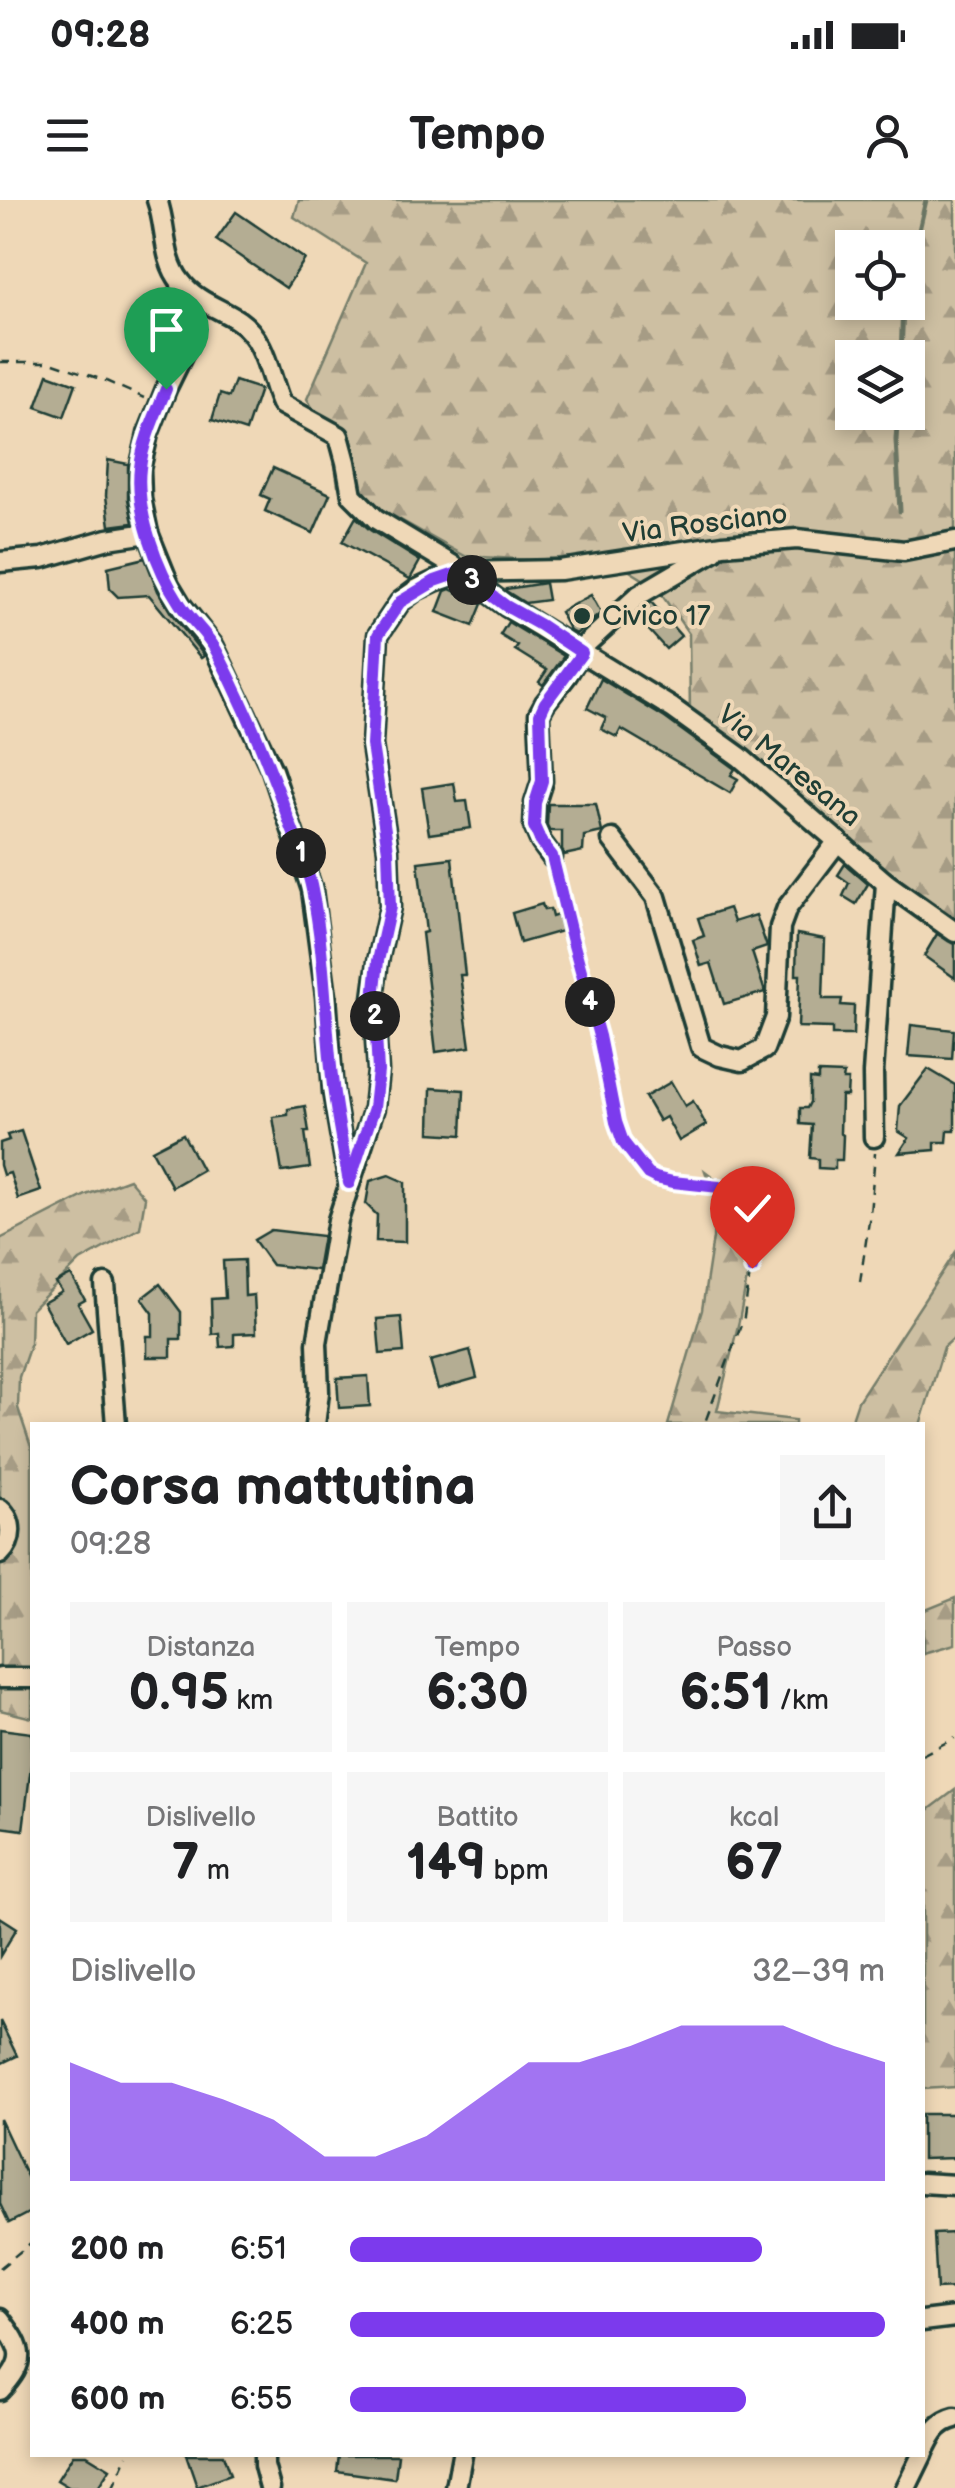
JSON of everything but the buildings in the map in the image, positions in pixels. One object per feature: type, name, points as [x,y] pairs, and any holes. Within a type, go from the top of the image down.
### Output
[{"type":"street","points":[[157,200],[170,264],[181,283],[186,348],[148,434],[140,469],[141,499],[148,534],[169,584],[214,647],[238,695],[272,770],[301,852],[312,890],[334,1092],[349,1183]]},
{"type":"street","name":"Via Maresana","points":[[181,283],[201,300],[242,323],[260,344],[281,404],[339,436],[352,495],[376,519],[461,572],[506,606],[672,708],[740,757],[886,883],[955,932]]},
{"type":"street","points":[[0,562],[42,558],[108,539],[148,534]]},
{"type":"street","name":"Via Rosciano","points":[[461,572],[560,570],[722,545],[797,539],[904,550],[955,541]]},
{"type":"street","points":[[552,856],[534,826],[535,803],[542,781],[540,714],[545,703],[586,644],[640,595],[722,545]]},
{"type":"street","points":[[315,1422],[319,1392],[317,1343],[338,1220],[374,1108],[378,1071],[374,998],[390,907],[388,850],[372,745],[378,635],[400,602],[426,585],[461,572]]},
{"type":"street","points":[[612,838],[656,897],[701,1046],[742,1061],[764,1049],[776,1017],[780,926],[788,908],[838,841]]},
{"type":"street","points":[[874,1137],[873,1073],[886,883]]},
{"type":"street","points":[[105,1284],[116,1422]]},
{"type":"street","points":[[0,1509],[10,1523],[11,1534],[0,1554]]},
{"type":"street","points":[[0,1678],[30,1678]]},
{"type":"street","points":[[925,2183],[955,2184]]},
{"type":"street","points":[[0,2319],[16,2342],[20,2359],[13,2376],[0,2390]]},
{"type":"street","points":[[925,2321],[953,2319]]},
{"type":"street","points":[[925,2449],[936,2428],[955,2418]]},
{"type":"street","points":[[264,2457],[270,2488]]},
{"type":"street","points":[[456,2488],[462,2457]]},
{"type":"street","points":[[906,2488],[921,2457]]},
{"type":"path","points":[[0,362],[51,362],[160,403]]},
{"type":"path","points":[[552,856],[623,1142],[648,1174],[656,1178],[756,1195],[760,1206],[744,1316],[705,1422]]},
{"type":"path","points":[[860,1282],[874,1179],[874,1137]]},
{"type":"path","points":[[925,1753],[955,1738]]},
{"type":"path","points":[[0,2268],[30,2244]]},
{"type":"path","points":[[113,2488],[127,2457]]},
{"type":"green space","points":[[299,200],[955,200],[955,920],[935,909],[751,759],[690,715],[689,634],[657,588],[604,555],[532,560],[465,556],[338,485],[331,438],[307,399],[366,263],[294,217]]},
{"type":"green space","points":[[705,1171],[747,1202],[752,1252],[717,1411],[795,1422],[669,1422],[702,1310],[713,1238],[714,1197]]},
{"type":"green space","points":[[129,1179],[145,1198],[140,1228],[80,1261],[31,1310],[30,1345],[19,1377],[18,1408],[30,1444],[30,1718],[0,1710],[0,1239],[86,1195]]},
{"type":"green space","points":[[955,1253],[955,1337],[944,1347],[921,1422],[851,1422],[858,1401]]},
{"type":"green space","points":[[955,1598],[955,1644],[925,1652],[925,1610]]},
{"type":"green space","points":[[955,1790],[955,2087],[925,2089],[925,1812]]},
{"type":"waterway","points":[[919,230],[926,200]]},
{"type":"waterway","points":[[902,320],[902,340]]},
{"type":"waterway","points":[[897,430],[900,511]]},
{"type":"place","name":"Civico 17","points":[[582,616]]},
{"type":"route","points":[[166,389],[148,434],[140,469],[148,534],[169,584],[214,647],[238,695],[272,770],[301,852],[312,890],[334,1092],[349,1183],[374,1108],[378,1071],[374,998],[390,907],[388,850],[372,745],[378,635],[400,602],[416,590],[461,572],[506,606],[582,653],[540,714],[542,781],[535,803],[534,826],[552,856],[623,1142],[648,1174],[656,1178],[756,1195],[760,1206],[752,1268]]}]
